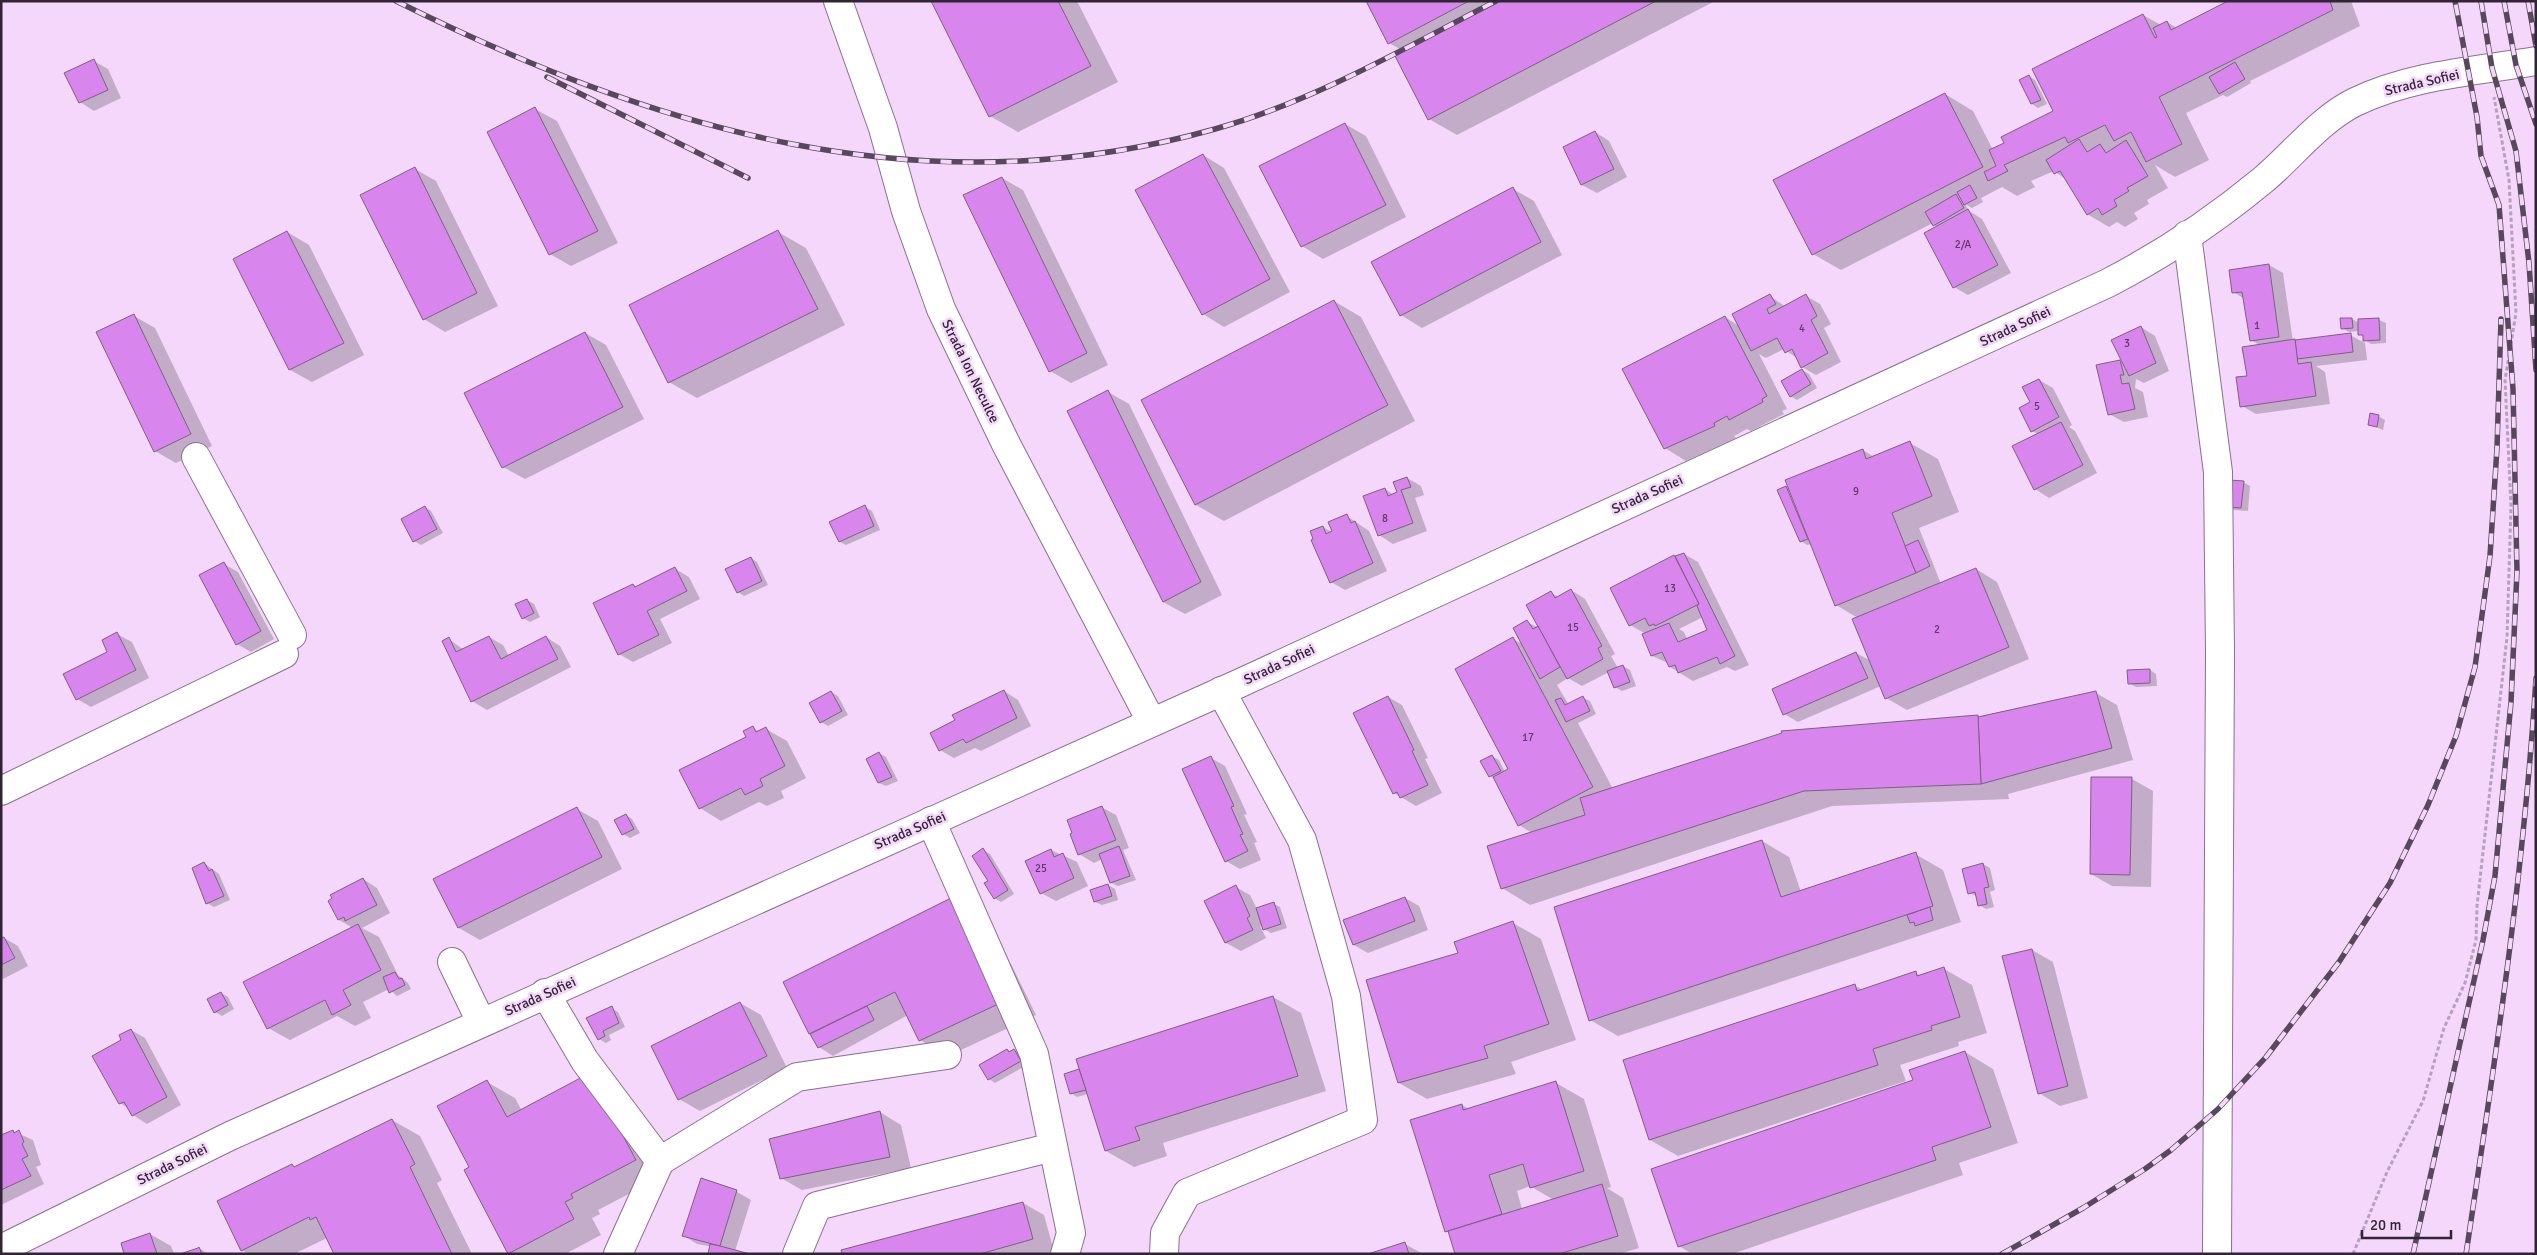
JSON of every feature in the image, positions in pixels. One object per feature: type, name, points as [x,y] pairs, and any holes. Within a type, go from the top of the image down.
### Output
[{"type":"street","name":"Strada Ion Neculce","points":[[838,1],[884,128],[906,211],[941,309],[1006,444],[1151,722]]},
{"type":"street","name":"Strada Sofiei","points":[[1,1249],[230,1136],[1221,691],[2099,287],[2135,269],[2188,235],[2261,181],[2315,131],[2354,103],[2403,84],[2536,61]]},
{"type":"street","points":[[2188,235],[2218,472],[2220,652],[2217,1254]]},
{"type":"street","points":[[1,791],[288,644],[196,457]]},
{"type":"street","points":[[1164,1254],[1165,1233],[1187,1193],[1363,1120],[1346,996],[1302,840],[1221,691]]},
{"type":"street","points":[[931,821],[1034,1054],[1071,1233],[1065,1254]]},
{"type":"street","points":[[452,962],[481,1022]]},
{"type":"street","points":[[545,993],[585,1061],[660,1161]]},
{"type":"street","points":[[618,1254],[660,1161],[797,1077],[947,1054]]},
{"type":"street","points":[[797,1254],[817,1206],[1053,1147]]},
{"type":"path","points":[[2354,1252],[2387,1172],[2423,1101],[2444,1028],[2465,983],[2476,940],[2477,906],[2506,653],[2511,506],[2504,380],[2516,313],[2509,180],[2494,95]]},
{"type":"building","points":[[931,1],[1058,1],[1091,66],[989,117]]},
{"type":"building","points":[[1366,1],[1469,1],[1388,44]]},
{"type":"building","points":[[1500,1],[1656,1],[1428,120],[1395,56]]},
{"type":"building","points":[[2228,1],[2330,1],[2333,10],[2159,97],[2182,144],[2146,162],[2131,132],[2114,141],[2105,125],[2068,143],[2065,137],[2004,165],[2008,171],[1988,181],[1984,172],[1996,166],[1989,150],[2004,143],[2001,137],[2053,111],[2032,69],[2143,14],[2155,38],[2157,37],[2153,28],[2167,21],[2171,30]]},
{"type":"building","points":[[94,59],[108,90],[79,103],[64,73]]},
{"type":"building","points":[[2235,62],[2245,79],[2219,94],[2209,77]]},
{"type":"building","points":[[2029,75],[2041,100],[2031,104],[2019,80]]},
{"type":"building","points":[[1945,93],[1983,167],[1812,255],[1773,180]]},
{"type":"building","points":[[535,107],[598,231],[549,255],[487,132]]},
{"type":"building","points":[[1345,123],[1386,205],[1301,247],[1259,166]]},
{"type":"building","points":[[1595,131],[1614,169],[1581,185],[1563,147]]},
{"type":"building","points":[[2079,139],[2087,152],[2100,144],[2106,153],[2126,140],[2148,176],[2127,188],[2129,191],[2114,200],[2117,206],[2102,215],[2098,208],[2087,215],[2060,171],[2054,174],[2046,160]]},
{"type":"building","points":[[1203,154],[1270,279],[1202,315],[1135,190]]},
{"type":"building","points":[[415,167],[477,293],[423,320],[360,195]]},
{"type":"building","points":[[1002,177],[1087,353],[1049,372],[963,195]]},
{"type":"building","points":[[1970,185],[1977,198],[1964,205],[1957,192]]},
{"type":"building","points":[[1513,187],[1541,242],[1400,316],[1371,262]]},
{"type":"building","points":[[1956,194],[1964,208],[1933,226],[1925,212]]},
{"type":"building","points":[[1968,209],[1998,265],[1953,288],[1924,233]]},
{"type":"building","points":[[778,230],[818,309],[668,383],[629,305]]},
{"type":"building","points":[[287,231],[344,343],[289,370],[233,259]]},
{"type":"building","points":[[2269,264],[2279,337],[2250,341],[2242,292],[2232,293],[2229,270]]},
{"type":"building","points":[[1770,294],[1776,304],[1767,309],[1769,314],[1806,294],[1817,316],[1811,320],[1828,353],[1801,368],[1792,349],[1785,353],[1777,338],[1751,351],[1732,314]]},
{"type":"building","points":[[1334,300],[1388,405],[1195,505],[1141,400]]},
{"type":"building","points":[[134,314],[191,434],[154,452],[96,332]]},
{"type":"building","points":[[1725,316],[1767,396],[1762,399],[1763,402],[1729,420],[1727,416],[1714,423],[1715,426],[1664,449],[1622,369]]},
{"type":"building","points":[[2340,318],[2352,318],[2353,328],[2341,329]]},
{"type":"building","points":[[2379,318],[2380,340],[2363,341],[2363,335],[2358,335],[2358,319]]},
{"type":"building","points":[[2141,326],[2156,363],[2129,376],[2111,340]]},
{"type":"building","points":[[585,332],[623,407],[502,468],[464,393]]},
{"type":"building","points":[[2351,333],[2353,352],[2297,359],[2295,340]]},
{"type":"building","points":[[2295,339],[2298,364],[2311,362],[2316,396],[2240,407],[2236,377],[2247,376],[2242,347]]},
{"type":"building","points":[[2120,360],[2124,375],[2120,375],[2122,384],[2129,383],[2135,409],[2108,415],[2096,365]]},
{"type":"building","points":[[1802,369],[1811,384],[1790,397],[1781,381]]},
{"type":"building","points":[[2039,379],[2059,417],[2031,432],[2019,408],[2030,402],[2022,387]]},
{"type":"building","points":[[1108,390],[1201,582],[1163,602],[1067,411]]},
{"type":"building","points":[[2370,413],[2379,415],[2377,427],[2368,425]]},
{"type":"building","points":[[2061,422],[2083,465],[2034,490],[2012,446]]},
{"type":"building","points":[[1910,441],[1932,496],[1892,513],[1916,573],[1835,606],[1785,480],[1863,449],[1866,459]]},
{"type":"building","points":[[1407,477],[1411,487],[1401,490],[1413,523],[1378,536],[1363,496],[1385,488],[1388,496],[1397,492],[1393,482]]},
{"type":"building","points":[[2229,480],[2244,481],[2241,508],[2226,507]]},
{"type":"building","points":[[1786,486],[1808,539],[1800,542],[1777,490]]},
{"type":"building","points":[[865,505],[874,526],[839,542],[829,522]]},
{"type":"building","points":[[425,506],[437,529],[413,542],[401,519]]},
{"type":"building","points":[[1347,514],[1351,523],[1355,521],[1373,563],[1330,583],[1311,540],[1313,539],[1310,531],[1323,526],[1326,534],[1332,531],[1328,522]]},
{"type":"building","points":[[1918,540],[1930,566],[1916,573],[1905,546]]},
{"type":"building","points":[[1684,553],[1735,656],[1720,664],[1717,657],[1678,673],[1675,665],[1669,667],[1662,652],[1651,656],[1642,634],[1669,623],[1678,642],[1707,630],[1697,606],[1699,604],[1675,556]]},
{"type":"building","points":[[1674,555],[1699,604],[1655,626],[1654,624],[1649,626],[1645,618],[1629,626],[1610,588]]},
{"type":"building","points":[[751,557],[762,581],[737,593],[725,569]]},
{"type":"building","points":[[224,562],[261,631],[236,645],[199,575]]},
{"type":"building","points":[[675,567],[687,591],[647,611],[659,635],[618,655],[593,603],[633,584],[635,587]]},
{"type":"building","points":[[1976,568],[2009,647],[1885,699],[1852,619]]},
{"type":"building","points":[[1571,589],[1602,646],[1598,648],[1603,659],[1567,679],[1526,605],[1551,591],[1555,598]]},
{"type":"building","points":[[527,599],[534,613],[522,619],[515,604]]},
{"type":"building","points":[[1527,620],[1533,629],[1538,626],[1560,667],[1540,679],[1513,628]]},
{"type":"building","points":[[117,632],[136,670],[76,700],[63,674],[107,652],[102,640]]},
{"type":"building","points":[[489,636],[501,659],[546,636],[558,659],[471,702],[442,641],[449,637],[456,652]]},
{"type":"building","points":[[1513,637],[1593,787],[1518,826],[1493,777],[1508,769],[1455,669]]},
{"type":"building","points":[[1856,652],[1868,678],[1783,715],[1772,689]]},
{"type":"building","points":[[1623,665],[1630,682],[1614,688],[1607,671]]},
{"type":"building","points":[[2150,669],[2150,683],[2128,684],[2127,670]]},
{"type":"building","points":[[1004,690],[1017,718],[966,743],[963,739],[939,751],[930,733],[955,720],[952,715]]},
{"type":"building","points":[[831,691],[842,711],[820,723],[809,703]]},
{"type":"building","points":[[2096,691],[2112,748],[1981,784],[1978,717]]},
{"type":"building","points":[[1388,696],[1414,750],[1412,751],[1428,785],[1400,798],[1397,792],[1393,794],[1353,713]]},
{"type":"building","points":[[1583,696],[1590,711],[1566,722],[1555,700],[1561,698],[1565,705]]},
{"type":"building","points":[[1978,715],[1981,784],[1804,791],[1501,889],[1487,846],[1585,815],[1580,798],[1782,733],[1781,731]]},
{"type":"building","points":[[753,726],[756,732],[766,727],[785,766],[760,779],[763,786],[745,795],[741,788],[699,809],[679,770],[746,737],[743,731]]},
{"type":"building","points":[[879,752],[892,777],[878,783],[866,759]]},
{"type":"building","points":[[1492,755],[1501,771],[1489,777],[1480,761]]},
{"type":"building","points":[[1211,756],[1234,806],[1231,807],[1243,834],[1240,835],[1248,851],[1225,862],[1182,769]]},
{"type":"building","points":[[2091,777],[2132,777],[2130,875],[2090,874]]},
{"type":"building","points":[[1102,806],[1116,840],[1078,855],[1067,820]]},
{"type":"building","points":[[577,807],[602,857],[458,928],[433,879]]},
{"type":"building","points":[[626,814],[634,829],[622,835],[614,820]]},
{"type":"building","points":[[1762,840],[1781,897],[1916,852],[1933,906],[1589,1021],[1554,907]]},
{"type":"building","points":[[1119,846],[1130,876],[1110,883],[1099,854]]},
{"type":"building","points":[[983,848],[1008,890],[994,899],[984,883],[988,881],[972,856]]},
{"type":"building","points":[[1051,849],[1054,857],[1063,853],[1074,878],[1040,894],[1025,861]]},
{"type":"building","points":[[204,862],[209,871],[212,869],[224,896],[206,904],[192,868]]},
{"type":"building","points":[[1983,863],[1989,887],[1984,888],[1987,904],[1978,906],[1975,892],[1968,894],[1962,869]]},
{"type":"building","points":[[363,878],[377,905],[345,921],[344,917],[338,920],[328,901],[332,898],[330,895]]},
{"type":"building","points":[[1108,884],[1112,896],[1094,902],[1090,890]]},
{"type":"building","points":[[1236,885],[1250,916],[1247,918],[1253,930],[1225,943],[1204,901]]},
{"type":"building","points":[[953,897],[1009,999],[919,1041],[895,992],[809,1034],[783,982]]},
{"type":"building","points":[[1405,897],[1415,921],[1353,945],[1343,920]]},
{"type":"building","points":[[1274,902],[1281,924],[1263,930],[1256,908]]},
{"type":"building","points":[[1930,907],[1933,920],[1915,926],[1914,922],[1910,923],[1907,915]]},
{"type":"building","points":[[1513,921],[1549,1024],[1484,1046],[1488,1058],[1398,1083],[1366,980],[1458,953],[1454,942]]},
{"type":"building","points":[[358,924],[381,970],[343,990],[351,1005],[332,1015],[325,1000],[267,1029],[243,982]]},
{"type":"building","points":[[4,937],[15,958],[1,965],[1,938]]},
{"type":"building","points":[[2032,949],[2068,1086],[2038,1094],[2002,956]]},
{"type":"building","points":[[1944,967],[1960,1017],[1931,1026],[1932,1030],[1873,1049],[1878,1065],[1649,1140],[1623,1060],[1855,984],[1857,991],[1916,971],[1917,976]]},
{"type":"building","points":[[395,972],[399,979],[402,978],[405,985],[389,993],[383,977]]},
{"type":"building","points":[[221,992],[228,1005],[214,1013],[207,999]]},
{"type":"building","points":[[1273,996],[1298,1076],[1135,1127],[1140,1140],[1105,1151],[1076,1059]]},
{"type":"building","points":[[740,1002],[767,1056],[678,1100],[651,1046]]},
{"type":"building","points":[[612,1006],[619,1023],[603,1031],[605,1036],[598,1040],[586,1018]]},
{"type":"building","points":[[867,1006],[874,1020],[818,1048],[810,1034]]},
{"type":"building","points":[[131,1029],[167,1097],[132,1116],[124,1102],[119,1104],[92,1056],[121,1040],[119,1035]]},
{"type":"building","points":[[1007,1049],[1009,1052],[1014,1049],[1021,1061],[988,1080],[979,1065]]},
{"type":"building","points":[[1965,1051],[1991,1127],[1932,1147],[1936,1160],[1678,1247],[1651,1169],[1913,1080],[1909,1070]]},
{"type":"building","points":[[1079,1069],[1086,1090],[1070,1094],[1064,1074]]},
{"type":"building","points":[[586,1075],[606,1104],[636,1160],[571,1194],[573,1198],[565,1202],[574,1219],[508,1254],[464,1170],[469,1167],[437,1106],[487,1080],[507,1117]]},
{"type":"building","points":[[1556,1081],[1584,1171],[1530,1188],[1523,1164],[1489,1175],[1502,1214],[1445,1232],[1410,1120],[1462,1104],[1463,1110]]},
{"type":"building","points":[[880,1111],[890,1157],[780,1179],[769,1139]]},
{"type":"building","points":[[392,1119],[415,1164],[410,1167],[452,1254],[334,1254],[316,1217],[310,1220],[309,1217],[241,1251],[217,1201],[292,1164],[294,1167]]},
{"type":"building","points":[[13,1130],[14,1133],[19,1130],[24,1142],[22,1144],[28,1156],[22,1159],[31,1176],[1,1190],[1,1135]]},
{"type":"building","points":[[701,1178],[737,1190],[720,1246],[682,1236]]},
{"type":"building","points":[[1602,1184],[1618,1236],[1559,1254],[1455,1254],[1448,1231]]},
{"type":"building","points":[[1023,1202],[1033,1239],[980,1254],[842,1254],[841,1250]]},
{"type":"building","points":[[150,1233],[157,1254],[124,1254],[121,1243]]},
{"type":"building","points":[[1405,1242],[1409,1254],[1368,1254]]},
{"type":"building","points":[[710,1244],[720,1246],[750,1254],[708,1254]]},
{"type":"building","points":[[198,1248],[202,1254],[180,1254]]},
{"type":"railway","points":[[396,1],[494,47],[593,87],[693,120],[795,144],[897,159],[1001,162],[1107,152],[1215,129],[1252,117],[1323,89],[1496,1]]},
{"type":"railway","points":[[2413,1254],[2483,940],[2495,876],[2511,702],[2517,571],[2513,389],[2499,205],[2481,156],[2477,117],[2455,1]]},
{"type":"railway","points":[[2481,1],[2492,68],[2516,151],[2529,263],[2536,370]]},
{"type":"railway","points":[[2504,1],[2516,65],[2536,124]]},
{"type":"railway","points":[[2528,1],[2536,46]]},
{"type":"railway","points":[[547,77],[748,178]]},
{"type":"railway","points":[[2002,1254],[2083,1208],[2145,1169],[2171,1150],[2218,1109],[2266,1057],[2339,962],[2390,883],[2428,805],[2456,736],[2475,667],[2490,556],[2497,448],[2501,319]]},
{"type":"railway","points":[[2466,1254],[2498,1039],[2516,895],[2531,751],[2536,678]]}]
